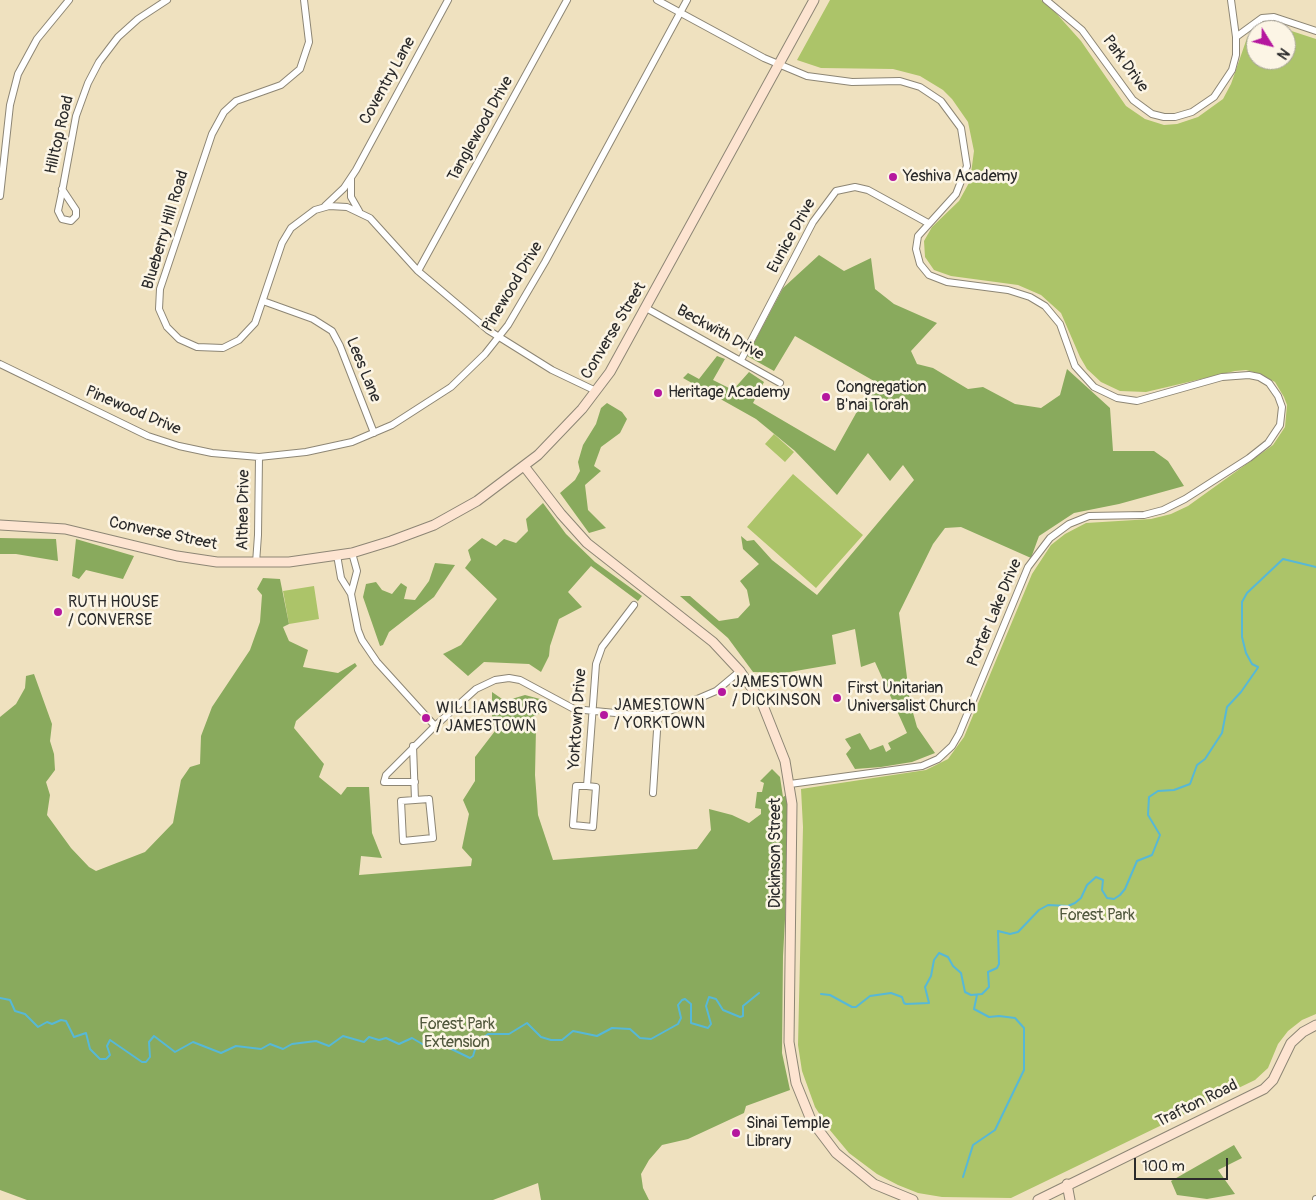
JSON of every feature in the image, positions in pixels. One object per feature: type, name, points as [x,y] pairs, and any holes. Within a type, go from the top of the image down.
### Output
[{"type":"main road","name":"Converse Street","points":[[0,525],[66,529],[186,557],[256,563],[289,562],[337,556],[407,536],[445,519],[486,496],[524,466],[559,434],[596,391],[617,361],[814,0]]},
{"type":"main road","name":"Dickinson Street","points":[[524,466],[561,514],[587,543],[709,639],[740,671],[757,694],[771,721],[783,752],[790,784],[793,833],[789,1042],[796,1083],[811,1120],[836,1153],[874,1184],[913,1200]]},
{"type":"main road","name":"Trafton Road","points":[[1038,1200],[1067,1184],[1264,1089],[1273,1080],[1291,1043],[1303,1032],[1316,1025]]},
{"type":"main road","points":[[1067,1184],[1070,1200]]},
{"type":"street","points":[[0,196],[3,133],[13,89],[24,61],[43,30],[70,0]]},
{"type":"street","name":"Hilltop Road","points":[[62,189],[76,116],[92,74],[118,37],[138,19],[166,0]]},
{"type":"street","name":"Blueberry Hill Road","points":[[304,0],[308,42],[302,66],[292,77],[281,84],[236,101],[219,120],[212,134],[160,289],[158,300],[162,318],[175,336],[191,346],[213,349],[228,346],[244,336],[254,323],[286,235],[304,216],[325,207],[347,207],[360,212],[377,224],[418,271],[453,302],[499,337],[552,370],[596,391]]},
{"type":"street","name":"Coventry Lane","points":[[325,207],[352,176],[448,0]]},
{"type":"street","name":"Tanglewood Drive","points":[[418,271],[567,0]]},
{"type":"street","name":"Porter Lake Drive","points":[[657,0],[779,64],[807,76],[823,80],[852,82],[891,80],[909,83],[930,92],[941,101],[961,128],[967,166],[956,194],[920,234],[916,244],[918,258],[926,272],[953,284],[1020,293],[1045,306],[1060,324],[1075,366],[1084,378],[1099,390],[1116,398],[1137,401],[1222,378],[1249,375],[1264,380],[1273,387],[1281,402],[1282,419],[1278,430],[1260,450],[1200,491],[1170,507],[1135,516],[1089,516],[1070,524],[1050,538],[1028,567],[959,734],[952,746],[938,759],[922,766],[790,784]]},
{"type":"street","name":"Pinewood Drive","points":[[0,364],[163,441],[212,453],[258,457],[321,449],[352,442],[405,418],[445,392],[467,372],[499,337],[545,262],[687,0]]},
{"type":"street","name":"Park Drive","points":[[1046,0],[1082,30],[1132,100],[1141,108],[1158,116],[1183,115],[1203,106],[1214,97],[1232,70],[1236,55],[1236,37],[1231,0]]},
{"type":"street","points":[[1236,37],[1262,18],[1270,17],[1316,32]]},
{"type":"street","points":[[352,176],[350,196],[360,212]]},
{"type":"street","name":"Eunice Drive","points":[[741,360],[813,222],[836,191],[855,187],[868,190],[928,223]]},
{"type":"street","name":"Lees Lane","points":[[263,301],[313,319],[332,331],[340,346],[374,433]]},
{"type":"street","name":"Beckwith Drive","points":[[646,308],[780,383]]},
{"type":"street","name":"Althea Drive","points":[[256,563],[258,457]]},
{"type":"street","points":[[352,552],[357,571],[352,594],[358,630],[370,653],[435,726]]},
{"type":"street","points":[[337,556],[341,578],[352,594]]},
{"type":"street","name":"Yorktown Drive","points":[[587,786],[596,664],[599,653],[634,605]]},
{"type":"street","points":[[415,782],[384,782],[386,775],[414,746],[476,689],[502,678],[527,683],[569,707],[593,711],[658,715],[669,713],[716,691],[740,671]]},
{"type":"street","points":[[653,793],[658,715]]},
{"type":"street","points":[[414,746],[415,800]]},
{"type":"street","name":"Yorktown Drive","points":[[576,786],[587,786],[596,787],[593,827],[573,825],[576,786]]},
{"type":"street","points":[[429,799],[433,838],[404,841],[401,801],[415,800],[429,799]]},
{"type":"green space","name":"Forest Park","points":[[830,0],[1041,0],[1055,12],[1081,41],[1126,106],[1145,119],[1164,125],[1177,124],[1198,117],[1223,99],[1231,84],[1246,41],[1246,70],[1296,70],[1296,32],[1316,39],[1316,1014],[1302,1020],[1288,1031],[1278,1044],[1268,1068],[1255,1080],[1011,1198],[942,1197],[918,1193],[898,1185],[877,1174],[849,1153],[829,1129],[815,1107],[802,1071],[798,1045],[803,827],[801,789],[926,770],[948,759],[964,737],[1032,574],[1051,545],[1065,534],[1086,523],[1151,519],[1171,514],[1188,506],[1273,445],[1285,427],[1287,405],[1275,382],[1260,374],[1246,370],[1146,392],[1120,391],[1101,382],[1087,369],[1061,313],[1041,295],[1018,285],[951,276],[934,270],[925,257],[924,241],[932,227],[959,201],[970,181],[974,151],[968,122],[952,99],[943,90],[920,76],[893,69],[821,68],[797,60]]},
{"type":"green space","points":[[819,255],[844,271],[871,258],[875,289],[894,304],[937,323],[911,351],[917,364],[933,368],[968,389],[983,387],[1015,404],[1041,408],[1060,395],[1067,369],[1110,408],[1113,451],[1154,451],[1168,461],[1184,486],[1119,504],[1074,513],[1039,536],[1031,558],[961,527],[945,528],[933,544],[899,613],[910,702],[917,727],[935,753],[912,762],[881,767],[855,769],[846,754],[851,748],[845,739],[860,733],[870,750],[883,745],[886,752],[891,749],[888,743],[907,733],[875,662],[861,667],[855,629],[832,635],[836,664],[784,673],[753,672],[728,638],[680,596],[690,596],[719,621],[738,618],[750,605],[747,590],[740,581],[759,564],[743,549],[741,536],[747,541],[754,540],[772,560],[817,595],[914,480],[903,465],[890,481],[868,453],[837,495],[795,451],[756,419],[683,378],[688,373],[699,379],[717,356],[725,359],[713,380],[733,390],[749,372],[764,382],[753,403],[835,451],[874,381],[795,336],[774,371],[747,356],[783,288]]},
{"type":"green space","points":[[607,403],[622,412],[627,419],[620,433],[601,447],[594,466],[601,471],[585,485],[588,510],[606,528],[589,533],[560,493],[575,480],[580,471],[578,462],[583,445],[596,424],[601,408]]},
{"type":"green space","points":[[774,434],[794,452],[785,462],[765,444]]},
{"type":"green space","points":[[793,474],[863,535],[816,588],[747,527]]},
{"type":"green space","points":[[543,503],[566,534],[595,562],[642,596],[638,601],[591,566],[568,592],[582,607],[559,619],[550,646],[549,656],[541,672],[529,664],[484,662],[468,676],[443,654],[461,645],[497,599],[465,568],[471,560],[468,550],[482,538],[496,546],[504,539],[516,543],[528,531],[526,519]]},
{"type":"green space","points":[[0,538],[56,539],[58,561],[16,554],[0,554]]},
{"type":"green space","points":[[76,539],[134,556],[123,579],[86,570],[79,579],[72,576]]},
{"type":"green space","points":[[435,563],[455,565],[434,597],[389,632],[383,645],[380,646],[363,597],[366,584],[376,582],[382,590],[392,594],[401,583],[407,587],[404,599],[415,600],[429,581]]},
{"type":"green space","name":"Forest Park Extension","points":[[263,578],[280,579],[289,624],[283,627],[289,641],[308,650],[303,667],[338,673],[355,663],[357,666],[296,721],[294,728],[324,764],[319,777],[341,795],[347,787],[369,787],[372,833],[382,858],[361,856],[359,875],[471,866],[472,859],[462,848],[469,814],[463,800],[475,781],[475,757],[495,731],[492,715],[492,692],[505,701],[525,695],[540,699],[541,713],[530,718],[536,728],[535,775],[538,815],[553,860],[697,849],[711,830],[709,809],[732,815],[749,823],[761,814],[761,809],[755,808],[757,792],[762,792],[764,783],[760,781],[772,769],[780,777],[783,797],[788,794],[788,864],[783,956],[782,1053],[790,1090],[746,1106],[744,1113],[688,1139],[662,1145],[649,1160],[641,1174],[643,1188],[649,1200],[541,1200],[538,1183],[493,1200],[27,1200],[0,1190],[0,717],[16,704],[25,688],[26,676],[34,674],[52,724],[50,741],[54,754],[55,770],[46,782],[50,795],[47,815],[71,848],[89,867],[96,871],[145,852],[173,823],[181,780],[190,767],[200,764],[201,736],[212,707],[250,650],[260,622],[262,595],[257,589]]},
{"type":"green space","points":[[314,586],[319,619],[289,624],[283,591]]},
{"type":"green space","points":[[1234,1145],[1242,1158],[1218,1170],[1235,1194],[1207,1199],[1177,1195],[1171,1181]]},
{"type":"waterway","points":[[821,994],[830,995],[852,1007],[856,1007],[870,996],[891,993],[902,997],[906,1004],[929,1003],[925,987],[931,976],[934,960],[939,953],[948,957],[953,966],[961,973],[965,992],[971,995],[982,994],[989,987],[988,972],[997,968],[999,964],[998,931],[1010,934],[1018,932],[1039,910],[1048,905],[1068,906],[1075,903],[1081,898],[1087,885],[1096,877],[1103,880],[1102,890],[1107,898],[1114,899],[1120,895],[1125,889],[1137,861],[1152,855],[1160,835],[1148,815],[1149,797],[1158,791],[1174,790],[1190,784],[1197,765],[1205,759],[1222,733],[1227,707],[1241,692],[1258,667],[1252,664],[1246,653],[1242,637],[1242,602],[1247,593],[1283,559],[1316,567]]},
{"type":"waterway","points":[[0,998],[10,1000],[15,1011],[25,1014],[38,1027],[47,1022],[52,1024],[61,1020],[66,1021],[74,1037],[86,1033],[90,1049],[100,1059],[106,1059],[110,1055],[107,1046],[110,1040],[142,1062],[146,1062],[150,1057],[149,1042],[154,1036],[175,1052],[193,1042],[221,1053],[236,1046],[261,1049],[270,1044],[283,1049],[292,1044],[316,1041],[329,1046],[343,1036],[364,1042],[369,1037],[379,1040],[386,1038],[399,1044],[412,1038],[424,1045],[441,1044],[470,1058],[473,1056],[477,1043],[488,1034],[509,1034],[527,1023],[541,1037],[551,1040],[562,1040],[573,1031],[597,1036],[612,1028],[630,1029],[640,1038],[651,1039],[678,1024],[681,1018],[678,1005],[682,1000],[685,999],[691,1004],[691,1023],[708,1028],[711,1024],[706,1006],[709,997],[716,999],[723,1010],[740,1017],[743,1016],[743,1006],[759,993]]},
{"type":"waterway","points":[[963,1177],[973,1145],[995,1130],[1024,1070],[1024,1028],[1015,1018],[989,1017],[974,1009],[977,995]]},
{"type":"place","name":"Yeshiva Academy","points":[[893,177]]},
{"type":"place","name":"Heritage Academy","points":[[658,393]]},
{"type":"place","name":"Congregation B'nai Torah","points":[[826,397]]},
{"type":"place","name":"RUTH HOUSE / CONVERSE","points":[[58,612]]},
{"type":"place","name":"JAMESTOWN / DICKINSON","points":[[722,692]]},
{"type":"place","name":"First Unitarian Universalist Church","points":[[837,698]]},
{"type":"place","name":"JAMESTOWN / YORKTOWN","points":[[604,715]]},
{"type":"place","name":"WILLIAMSBURG / JAMESTOWN","points":[[426,718]]},
{"type":"place","name":"Sinai Temple Library","points":[[736,1133]]}]
